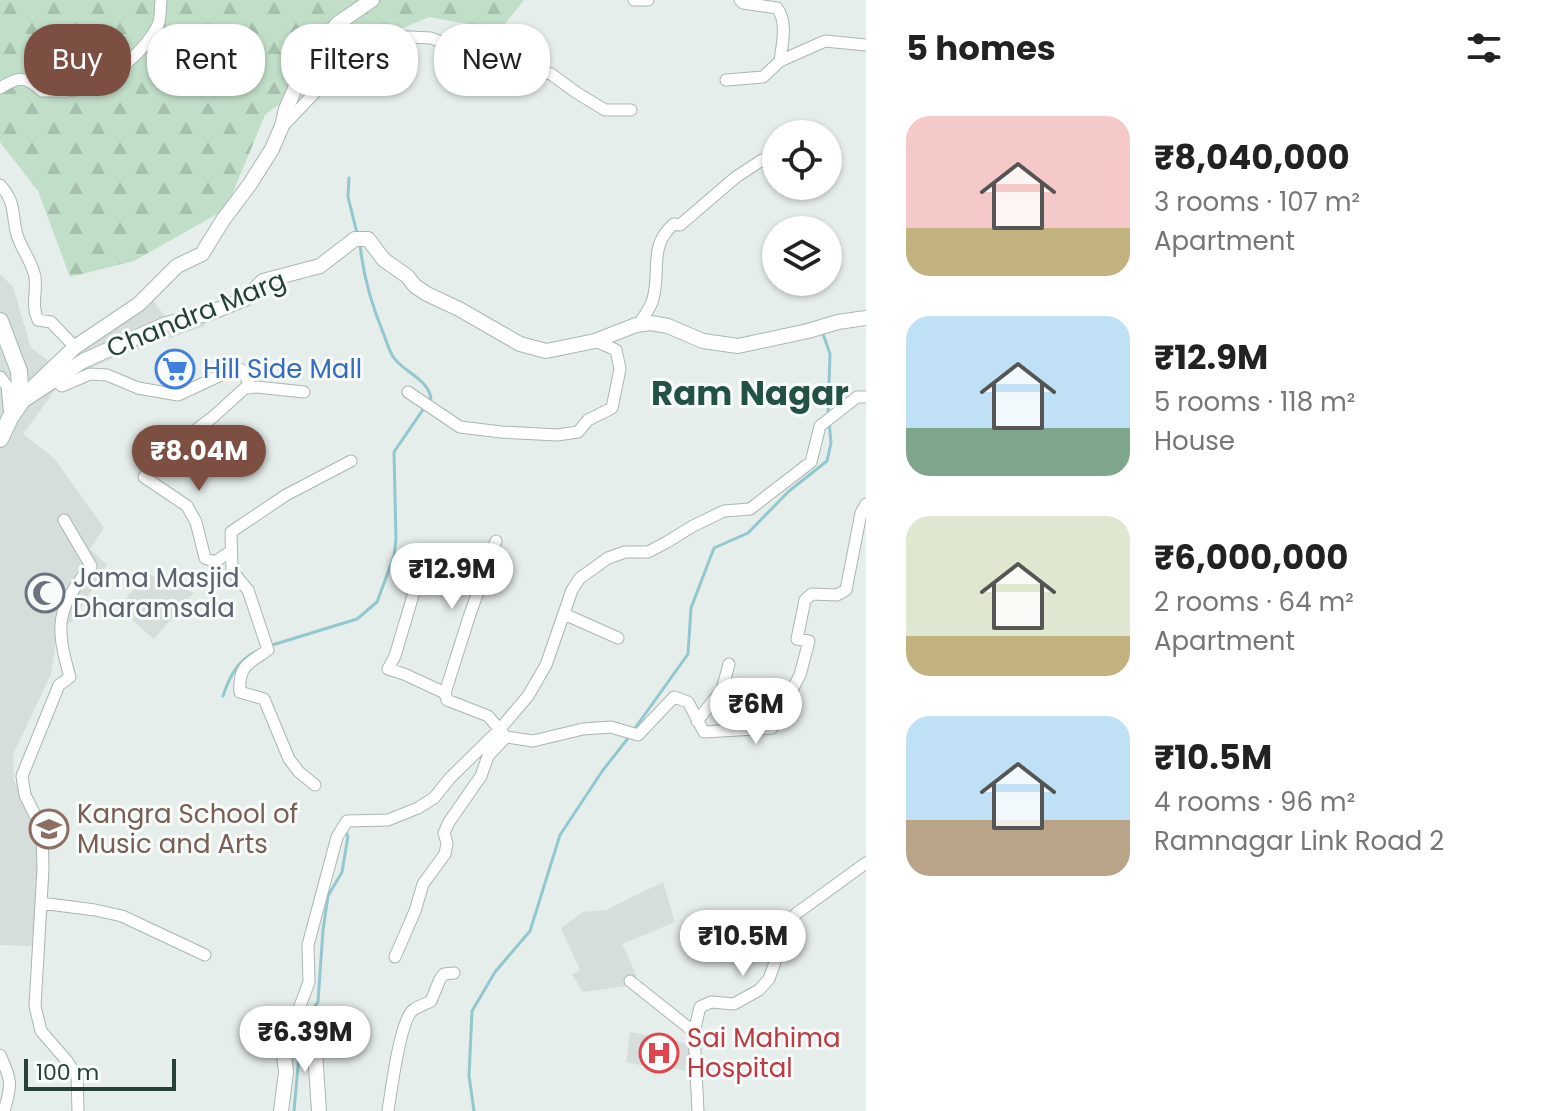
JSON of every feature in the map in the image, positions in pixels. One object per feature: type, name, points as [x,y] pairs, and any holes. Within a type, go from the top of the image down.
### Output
[{"type":"main road","points":[[0,321],[19,371],[21,402],[0,439]]},
{"type":"street","points":[[0,88],[22,78],[29,79],[42,91],[67,92],[101,81],[134,58],[158,24],[161,0]]},
{"type":"street","points":[[21,402],[75,347],[139,304],[177,266],[202,254],[265,162],[304,68],[337,24],[372,0]]},
{"type":"street","points":[[634,0],[648,0]]},
{"type":"street","points":[[740,0],[777,8],[782,15],[780,61]]},
{"type":"street","points":[[282,126],[347,59],[389,36],[431,38],[494,63],[551,74],[605,110],[631,110]]},
{"type":"street","points":[[726,80],[763,77],[780,61],[825,41],[866,45]]},
{"type":"street","points":[[639,325],[653,300],[657,249],[665,231],[674,224],[680,225],[736,177],[762,160]]},
{"type":"street","points":[[0,185],[9,195],[16,232],[31,262],[35,279],[33,310],[38,320],[51,322],[75,347]]},
{"type":"street","name":"Chandra Marg","points":[[21,402],[83,361],[166,324],[210,313],[245,299],[263,281],[320,266],[361,239],[427,294],[520,344],[546,351],[595,341],[651,323],[668,326],[703,341],[738,346],[866,318]]},
{"type":"street","points":[[408,392],[460,427],[557,435],[578,432],[588,420],[612,408],[620,369],[616,350],[595,341]]},
{"type":"street","points":[[53,382],[62,386],[90,374],[107,375],[138,388],[178,395],[236,368],[244,371],[250,388]]},
{"type":"street","points":[[0,377],[7,386],[10,418]]},
{"type":"street","points":[[231,551],[215,562],[205,558],[196,522],[187,506],[144,477],[245,388],[304,392]]},
{"type":"street","points":[[395,957],[423,884],[445,854],[447,843],[444,833],[449,822],[481,776],[488,756],[546,665],[572,590],[580,578],[608,558],[625,552],[648,552],[724,511],[750,509],[811,462],[820,426],[857,397],[866,397]]},
{"type":"street","points":[[315,785],[289,759],[264,699],[240,692],[239,682],[245,666],[268,650],[248,590],[232,571],[231,532],[286,495],[351,461]]},
{"type":"street","points":[[496,541],[445,693],[447,700],[488,716],[502,733],[533,741],[583,729],[611,727],[638,735],[674,697],[688,702],[704,732],[772,728],[800,675],[809,641],[797,639],[805,600],[812,594],[837,595],[846,590],[861,513],[866,504]]},
{"type":"street","points":[[64,520],[91,566],[71,594],[60,626],[61,644],[70,677],[59,685],[22,776],[25,795],[42,829],[43,869],[35,1006],[41,1031],[77,1076],[78,1111]]},
{"type":"street","points":[[420,572],[395,656],[388,669],[445,693]]},
{"type":"street","points":[[564,614],[618,638]]},
{"type":"street","points":[[697,721],[722,690],[729,664]]},
{"type":"street","points":[[319,1111],[314,1037],[302,1017],[309,982],[308,945],[337,837],[347,821],[388,820],[434,798],[450,778],[502,733]]},
{"type":"street","points":[[698,1111],[694,1032],[700,1007],[711,1002],[734,1004],[759,990],[769,979],[783,927],[797,913],[866,863]]},
{"type":"street","points":[[41,903],[122,916],[205,955]]},
{"type":"street","points":[[388,1111],[406,1019],[412,1010],[431,1001],[444,974],[454,973]]},
{"type":"street","points":[[630,981],[694,1032]]},
{"type":"street","points":[[281,1111],[286,1072],[282,1037],[284,1022],[290,1016],[302,1017]]},
{"type":"street","points":[[0,1055],[9,1074],[11,1088],[4,1111]]},
{"type":"shaded area","points":[[0,274],[13,287],[31,348],[49,361],[147,292],[166,318],[197,305],[205,326],[117,356],[61,382],[23,434],[54,458],[104,528],[90,549],[107,565],[72,622],[58,625],[51,674],[13,755],[14,781],[34,819],[40,844],[32,946],[0,945]]},
{"type":"shaded area","points":[[149,574],[194,593],[154,639],[117,607]]},
{"type":"shaded area","points":[[663,882],[675,922],[622,944],[637,976],[626,986],[583,992],[572,975],[580,970],[561,928],[583,912],[606,910]]},
{"type":"shaded area","name":"Sai Mahima Hospital","points":[[630,1032],[690,1044],[689,1072],[626,1062]]},
{"type":"green space","points":[[0,0],[524,0],[505,24],[467,24],[429,17],[413,24],[281,24],[281,96],[290,96],[265,115],[226,209],[134,261],[70,277],[38,191],[0,142]]},
{"type":"waterway","points":[[349,178],[348,197],[357,233]]},
{"type":"waterway","points":[[360,244],[369,291],[389,350],[425,385],[431,398],[428,402]]},
{"type":"waterway","points":[[822,331],[830,354],[828,414]]},
{"type":"waterway","points":[[269,646],[357,619],[377,602],[394,556],[396,539],[394,452],[424,408]]},
{"type":"waterway","points":[[633,731],[688,654],[691,608],[714,548],[748,533],[789,491],[827,461],[831,443],[829,422]]},
{"type":"waterway","points":[[223,696],[236,669],[259,650]]},
{"type":"waterway","points":[[474,1111],[469,1076],[472,1011],[495,972],[530,931],[560,835],[629,737]]},
{"type":"waterway","points":[[309,1014],[318,1002],[328,896],[342,872],[348,836],[345,831]]},
{"type":"waterway","points":[[294,1111],[299,1055],[297,1032],[302,1024]]},
{"type":"place","name":"Hill Side Mall","points":[[175,369]]},
{"type":"place","name":"Jama Masjid Dharamsala","points":[[45,593]]},
{"type":"place","name":"Kangra School of Music and Arts","points":[[49,829]]},
{"type":"place","name":"Sai Mahima Hospital","points":[[659,1053]]},
{"type":"district","name":"Ram Nagar","points":[[750,393]]}]
